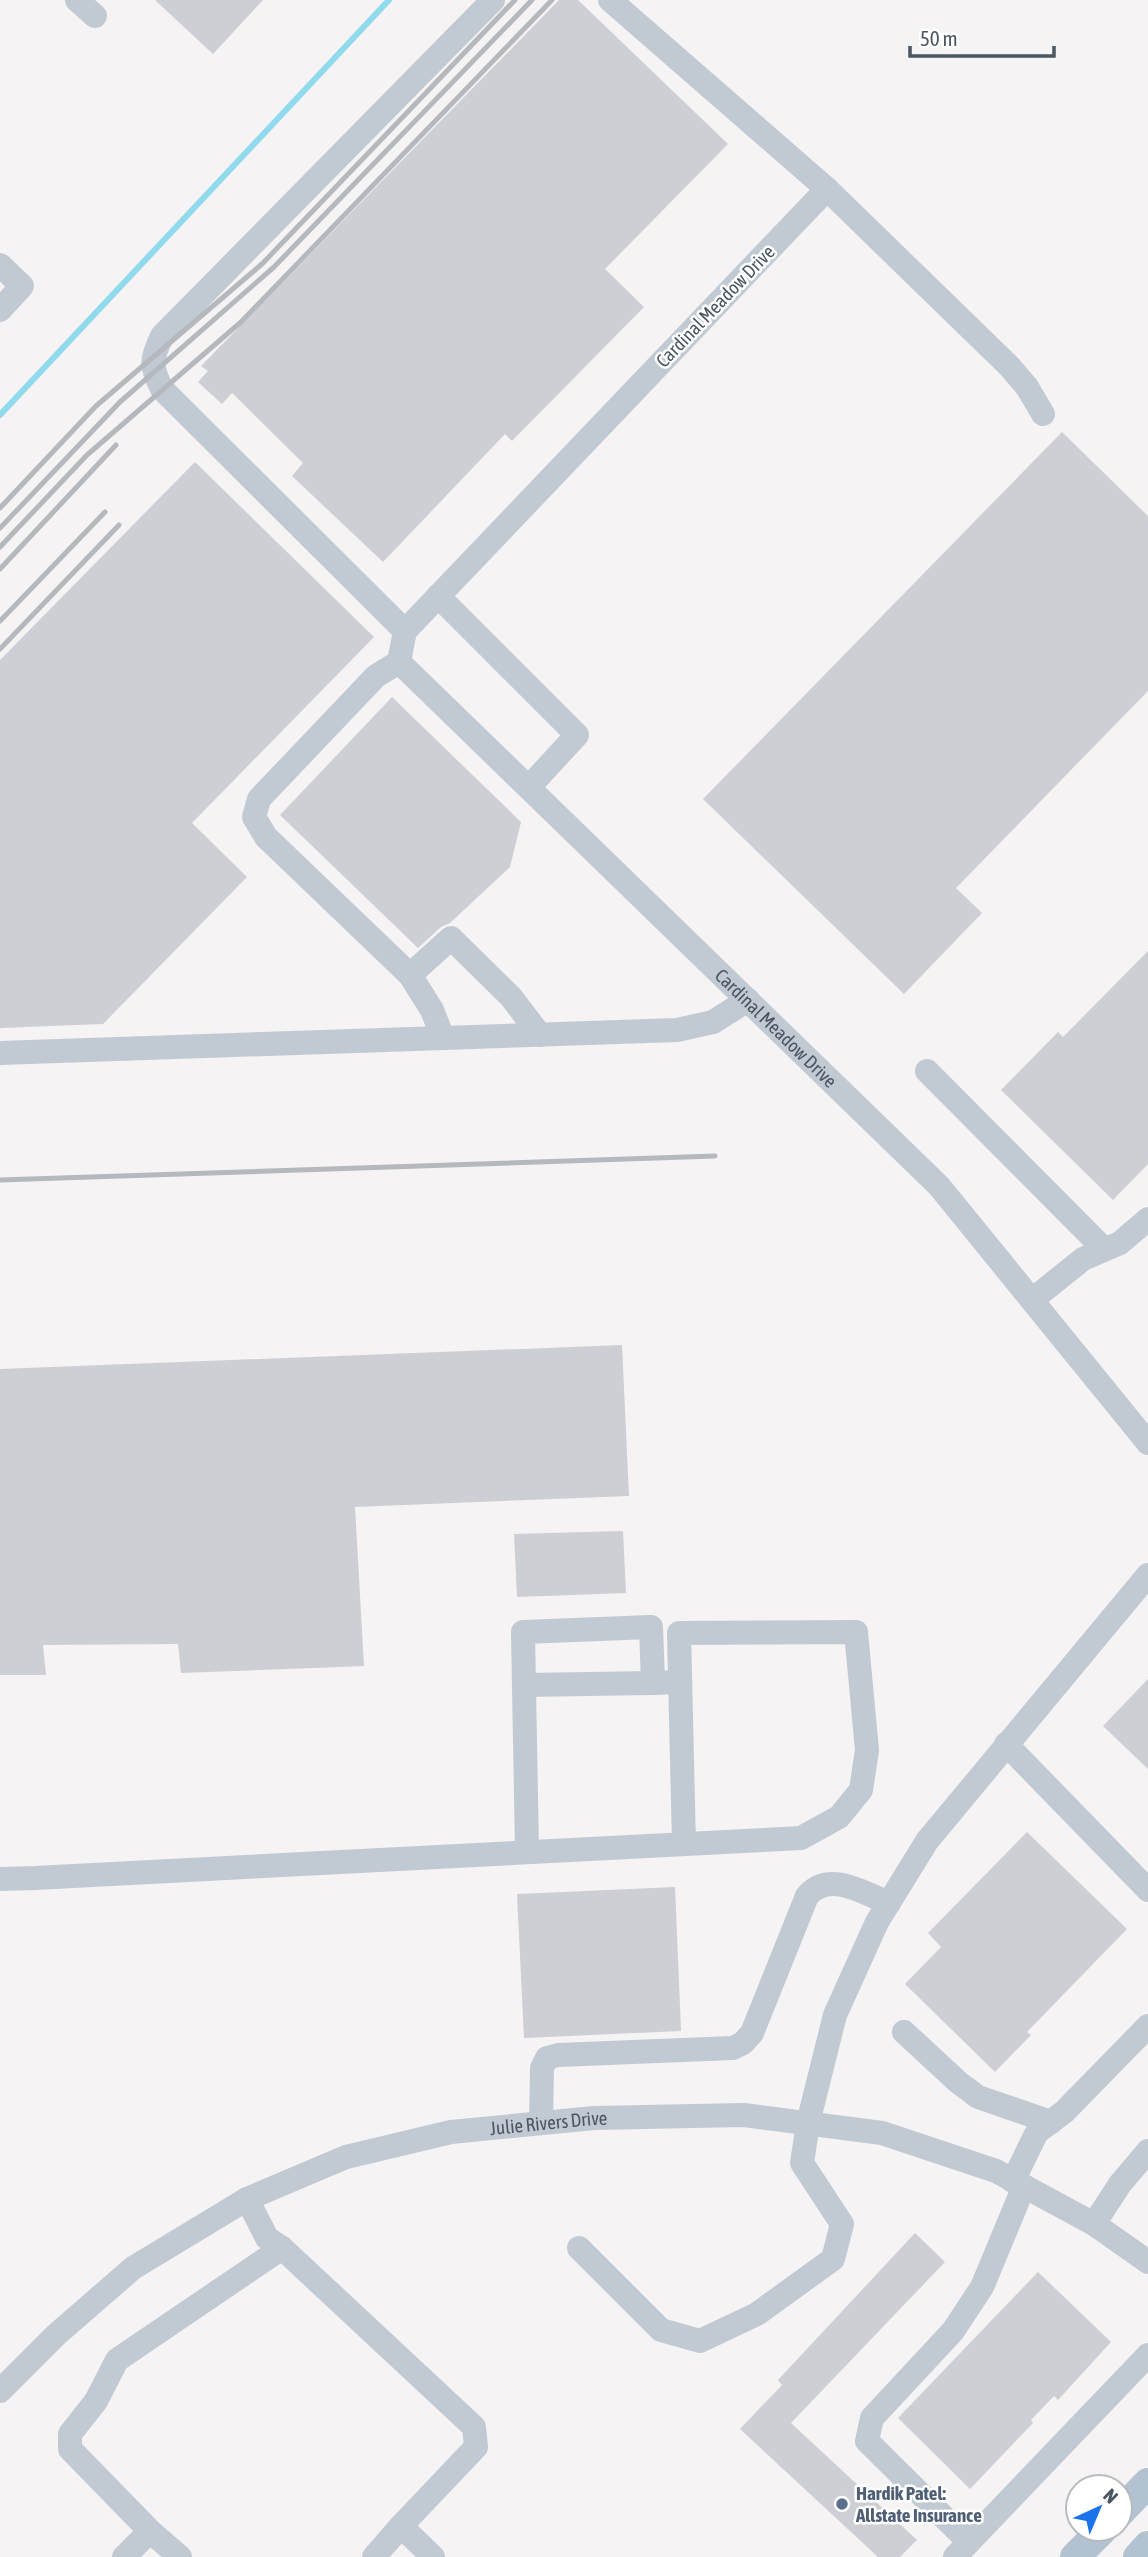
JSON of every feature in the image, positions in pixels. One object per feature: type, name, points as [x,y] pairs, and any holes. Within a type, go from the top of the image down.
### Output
[{"type":"main road","points":[[1134,2498],[1148,2483]]},
{"type":"main road","points":[[1075,2557],[1089,2543]]},
{"type":"main road","points":[[1138,2557],[1148,2546]]},
{"type":"street","points":[[443,1038],[432,1010],[410,975],[266,837],[254,817],[259,799],[376,676],[399,662],[405,631],[162,389],[154,373],[152,357],[162,336],[493,0]]},
{"type":"street","points":[[610,0],[827,189],[1010,368],[1027,387],[1043,414]]},
{"type":"street","name":"Cardinal Meadow Drive","points":[[405,631],[827,189]]},
{"type":"street","points":[[0,265],[22,286],[0,310]]},
{"type":"street","points":[[438,596],[577,735],[529,788]]},
{"type":"street","name":"Cardinal Meadow Drive","points":[[399,662],[939,1186],[1148,1443]]},
{"type":"street","points":[[410,975],[451,938],[511,997],[540,1035]]},
{"type":"street","points":[[0,1053],[677,1030],[713,1022],[748,1000]]},
{"type":"street","points":[[927,1071],[1104,1249]]},
{"type":"street","points":[[1032,1300],[1083,1259],[1120,1243],[1148,1219]]},
{"type":"street","points":[[579,2248],[661,2330],[700,2341],[757,2314],[833,2259],[842,2224],[802,2163],[808,2123],[835,2015],[877,1922],[927,1841],[1148,1575]]},
{"type":"street","points":[[527,1852],[523,1632],[651,1627],[653,1683]]},
{"type":"street","points":[[0,1879],[527,1852],[684,1844],[801,1838],[839,1817],[861,1790],[867,1750],[856,1632],[679,1633],[684,1844]]},
{"type":"street","points":[[524,1685],[680,1682]]},
{"type":"street","points":[[1006,1744],[1148,1890]]},
{"type":"street","points":[[541,2123],[542,2068],[547,2058],[558,2055],[733,2048],[743,2043],[752,2033],[807,1896],[814,1887],[827,1882],[843,1885],[889,1903]]},
{"type":"street","points":[[1148,2026],[1064,2112],[1037,2132],[982,2287],[953,2331],[872,2418],[867,2441],[962,2549],[1148,2355]]},
{"type":"street","points":[[904,2032],[978,2097],[1051,2122]]},
{"type":"street","name":"Julie Rivers Drive","points":[[0,2391],[56,2335],[133,2268],[247,2199],[346,2157],[451,2132],[594,2118],[744,2115],[882,2133],[996,2171],[1094,2224],[1146,2262]]},
{"type":"street","points":[[1094,2224],[1120,2184],[1148,2151]]},
{"type":"street","points":[[247,2199],[267,2238],[282,2248],[474,2427],[476,2447],[374,2557]]},
{"type":"street","points":[[180,2557],[150,2531],[70,2449],[71,2434],[96,2401],[117,2360],[282,2248]]},
{"type":"street","points":[[401,2526],[433,2557]]},
{"type":"street","points":[[124,2557],[150,2531]]},
{"type":"building","points":[[155,0],[263,0],[213,54]]},
{"type":"building","points":[[559,0],[578,0],[728,144],[605,269],[644,307],[512,441],[505,434],[383,562],[292,476],[303,463],[232,393],[222,404],[198,382],[208,371],[201,366]]},
{"type":"building","points":[[1062,432],[1148,516],[1148,691],[956,888],[982,913],[904,994],[703,799]]},
{"type":"building","points":[[195,462],[374,637],[192,823],[247,877],[103,1024],[0,1028],[0,660]]},
{"type":"building","points":[[392,697],[521,822],[510,867],[450,923],[441,927],[418,948],[280,815]]},
{"type":"building","points":[[1148,951],[1148,1164],[1113,1200],[1001,1090],[1058,1032],[1063,1037]]},
{"type":"building","points":[[622,1345],[629,1496],[355,1507],[364,1666],[181,1673],[178,1644],[43,1645],[46,1675],[0,1675],[0,1369]]},
{"type":"building","points":[[623,1531],[626,1593],[517,1597],[514,1534]]},
{"type":"building","points":[[1148,1679],[1148,1769],[1103,1726]]},
{"type":"building","points":[[1027,1832],[1127,1929],[1027,2032],[1031,2035],[995,2072],[905,1984],[941,1947],[928,1933]]},
{"type":"building","points":[[675,1887],[681,2031],[524,2038],[517,1894]]},
{"type":"building","points":[[915,2233],[945,2262],[791,2423],[917,2540],[900,2557],[878,2557],[740,2429],[782,2385],[778,2380]]},
{"type":"building","points":[[1038,2272],[1111,2342],[1058,2400],[1054,2396],[1031,2420],[1033,2423],[970,2489],[898,2418]]},
{"type":"waterway","points":[[0,415],[389,0]]},
{"type":"railway","points":[[0,508],[96,406],[262,264],[515,0]]},
{"type":"railway","points":[[0,528],[120,402],[274,267],[532,0]]},
{"type":"railway","points":[[0,547],[87,455],[241,322],[552,0]]},
{"type":"railway","points":[[0,569],[116,445]]},
{"type":"railway","points":[[0,621],[105,512]]},
{"type":"railway","points":[[0,649],[119,525]]},
{"type":"railway","points":[[0,1180],[715,1156]]},
{"type":"place","name":"Hardik Patel: Allstate Insurance","points":[[842,2504]]}]
